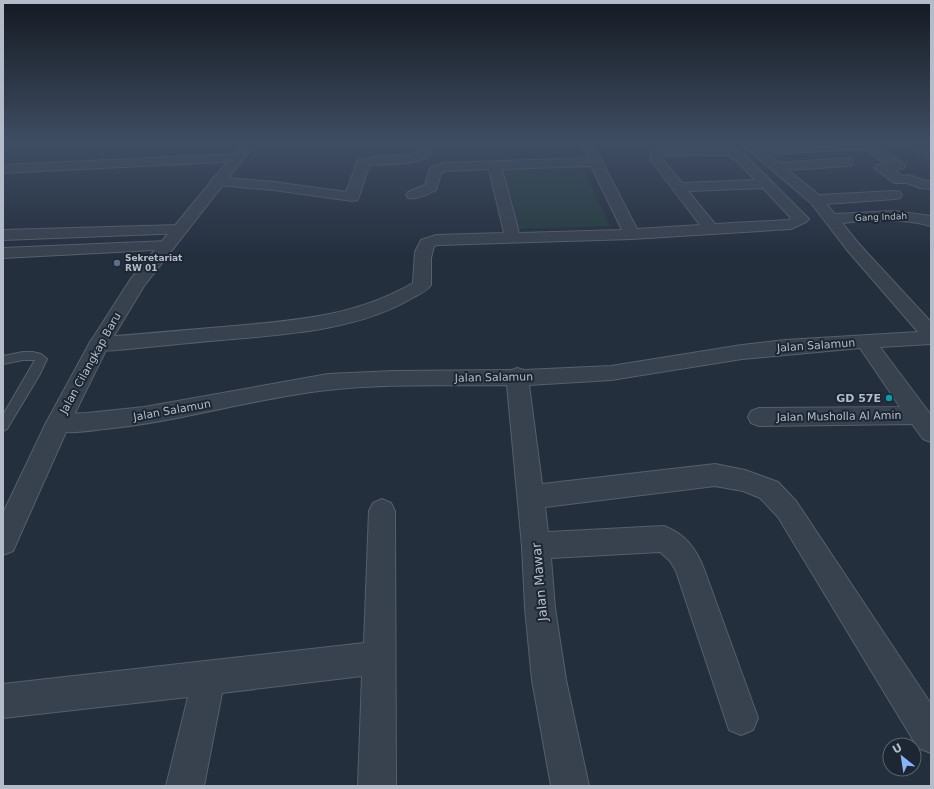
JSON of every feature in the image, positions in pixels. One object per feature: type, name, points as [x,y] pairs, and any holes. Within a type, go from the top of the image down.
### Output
[{"type":"street","points":[[218,181],[274,186],[352,197],[357,181]]},
{"type":"street","name":"Jalan Cilangkap Baru","points":[[3,542],[58,423],[99,344],[136,284],[218,181]]},
{"type":"street","points":[[413,195],[431,187],[432,181]]},
{"type":"street","points":[[499,181],[513,238]]},
{"type":"street","points":[[605,181],[632,234]]},
{"type":"street","points":[[673,181],[710,228]]},
{"type":"street","points":[[99,344],[270,329],[317,323],[380,306],[409,294],[422,285],[424,274],[423,249],[427,243],[436,240],[632,234],[791,224],[801,219],[764,181]]},
{"type":"street","points":[[793,181],[816,200],[853,247],[931,334]]},
{"type":"street","points":[[913,181],[920,184],[931,185]]},
{"type":"street","points":[[678,187],[767,184]]},
{"type":"street","points":[[816,200],[896,195]]},
{"type":"street","name":"Gang Indah","points":[[831,219],[903,215],[919,217],[931,221]]},
{"type":"street","points":[[3,235],[180,230]]},
{"type":"street","points":[[3,253],[167,246]]},
{"type":"street","name":"Jalan Salamun","points":[[58,423],[92,422],[162,413],[248,395],[328,382],[589,375],[653,367],[698,358],[764,349],[931,338]]},
{"type":"street","points":[[866,342],[925,424]]},
{"type":"street","name":"Jalan Mawar","points":[[518,376],[536,546],[540,608],[549,680],[570,786]]},
{"type":"street","name":"Jalan Musholla Al Amin","points":[[759,417],[925,424]]},
{"type":"street","points":[[531,497],[716,475],[745,481],[769,490],[787,509],[931,735]]},
{"type":"street","points":[[377,786],[382,510]]},
{"type":"street","points":[[536,546],[664,539],[676,546],[684,556],[690,569],[741,718]]},
{"type":"street","points":[[3,701],[356,661],[380,663]]},
{"type":"street","points":[[3,715],[206,690],[380,663]]},
{"type":"street","points":[[185,786],[206,690]]},
{"type":"lane","points":[[3,360],[31,355],[37,356],[41,359],[34,374],[3,426]]},
{"type":"green space","points":[[499,181],[589,181],[610,226],[509,229]]},
{"type":"place","name":"Sekretariat RW 01","points":[[117,263]]},
{"type":"place","name":"GD 57E","points":[[889,398]]}]
